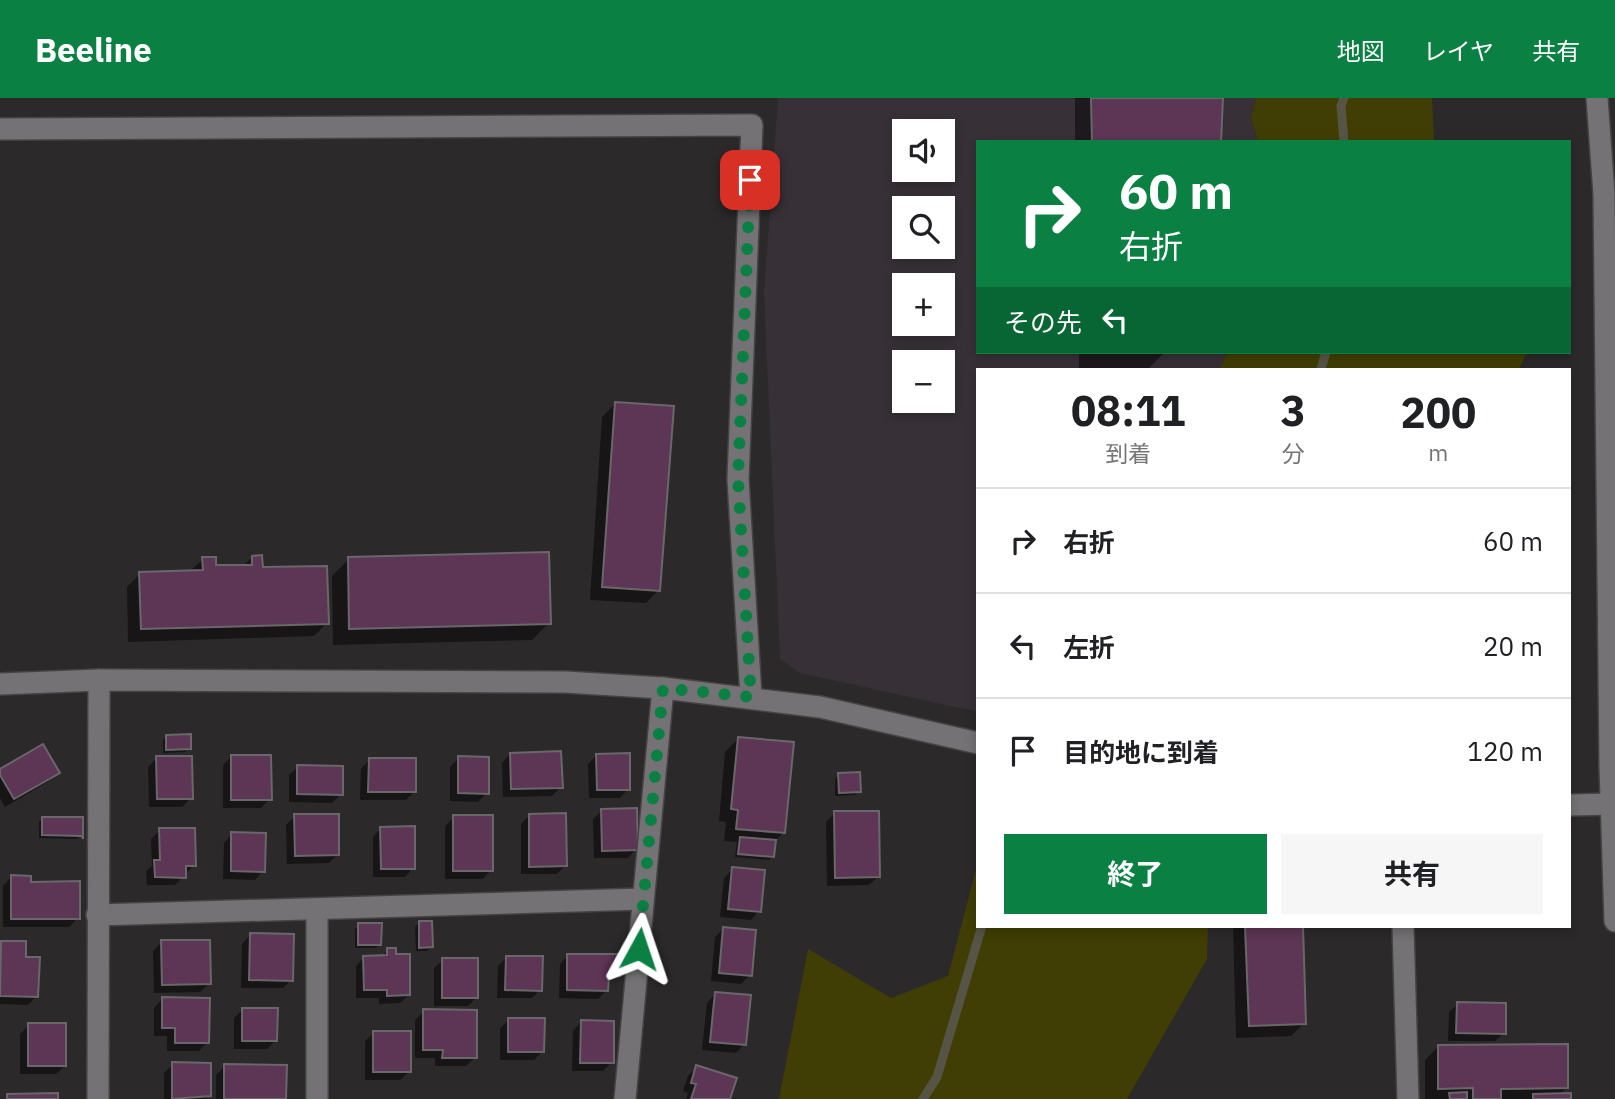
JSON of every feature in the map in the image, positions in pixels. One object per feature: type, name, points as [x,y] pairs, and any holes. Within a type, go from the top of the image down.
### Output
[{"type":"street","points":[[1597,98],[1609,193],[1615,921]]},
{"type":"street","points":[[0,129],[752,125],[738,479],[751,697]]},
{"type":"street","points":[[0,684],[99,680],[565,682],[663,688],[820,707],[976,743]]},
{"type":"street","points":[[97,1099],[99,680]]},
{"type":"street","points":[[625,1099],[663,688]]},
{"type":"street","points":[[1571,805],[1613,804]]},
{"type":"street","points":[[97,915],[643,899]]},
{"type":"street","points":[[317,909],[317,1099]]},
{"type":"street","points":[[1403,928],[1408,1099]]},
{"type":"shaded area","points":[[778,98],[1256,98],[1251,118],[1257,140],[976,140],[976,354],[1226,354],[1220,368],[976,368],[976,712],[800,673],[780,659],[764,292]]},
{"type":"shaded area","points":[[1256,98],[1432,98],[1434,140],[1257,140],[1251,118]]},
{"type":"shaded area","points":[[1226,354],[1526,354],[1519,368],[1220,368]]},
{"type":"shaded area","points":[[976,870],[976,928],[1208,928],[1207,959],[1127,1099],[779,1099],[808,949],[891,998],[948,976]]},
{"type":"building","points":[[1091,98],[1223,98],[1221,140],[1092,140]]},
{"type":"building","points":[[615,402],[674,406],[660,591],[602,587]]},
{"type":"building","points":[[549,552],[551,624],[349,629],[348,557]]},
{"type":"building","points":[[262,555],[263,567],[327,566],[329,624],[141,629],[139,572],[203,570],[202,557],[216,557],[216,565],[252,565],[252,556]]},
{"type":"building","points":[[191,734],[191,749],[166,750],[166,735]]},
{"type":"building","points":[[738,737],[794,742],[785,833],[736,829],[738,810],[731,809]]},
{"type":"building","points":[[43,744],[60,773],[14,799],[0,775],[0,769]]},
{"type":"building","points":[[561,751],[563,788],[511,789],[510,753]]},
{"type":"building","points":[[630,753],[630,790],[597,790],[596,754]]},
{"type":"building","points":[[231,755],[271,755],[272,800],[231,800]]},
{"type":"building","points":[[156,756],[192,756],[193,799],[157,799]]},
{"type":"building","points":[[458,756],[489,757],[489,794],[458,793]]},
{"type":"building","points":[[369,758],[416,758],[416,792],[368,792]]},
{"type":"building","points":[[297,765],[343,766],[343,795],[297,794]]},
{"type":"building","points":[[860,772],[861,792],[839,793],[838,773]]},
{"type":"building","points":[[637,808],[638,850],[602,851],[601,809]]},
{"type":"building","points":[[834,811],[879,811],[880,877],[835,878]]},
{"type":"building","points":[[566,813],[567,866],[529,867],[529,814]]},
{"type":"building","points":[[294,814],[339,814],[339,855],[295,856]]},
{"type":"building","points":[[453,815],[493,815],[493,871],[453,871]]},
{"type":"building","points":[[42,817],[83,817],[83,839],[82,836],[42,835]]},
{"type":"building","points":[[415,826],[415,869],[381,869],[380,827]]},
{"type":"building","points":[[159,828],[195,828],[196,866],[186,866],[186,878],[155,877],[154,860],[160,860]]},
{"type":"building","points":[[231,832],[266,833],[265,872],[231,871]]},
{"type":"building","points":[[740,837],[776,840],[774,857],[738,854]]},
{"type":"building","points":[[732,867],[765,870],[761,912],[728,909]]},
{"type":"building","points":[[11,875],[31,876],[31,882],[80,881],[80,919],[11,919]]},
{"type":"building","points":[[419,921],[432,921],[433,947],[419,948]]},
{"type":"building","points":[[358,923],[382,923],[381,945],[358,945]]},
{"type":"building","points":[[723,927],[756,930],[752,976],[719,973]]},
{"type":"building","points":[[1245,928],[1303,928],[1306,1024],[1249,1026]]},
{"type":"building","points":[[250,933],[294,934],[293,981],[249,980]]},
{"type":"building","points":[[161,940],[210,940],[211,984],[162,985]]},
{"type":"building","points":[[1,941],[26,941],[26,957],[40,957],[38,997],[0,996]]},
{"type":"building","points":[[387,948],[396,948],[396,954],[410,954],[410,995],[387,996],[387,990],[364,990],[363,956],[387,955]]},
{"type":"building","points":[[567,954],[620,954],[620,976],[609,976],[608,991],[567,990]]},
{"type":"building","points":[[506,956],[543,956],[542,991],[505,990]]},
{"type":"building","points":[[442,958],[478,958],[478,998],[442,998]]},
{"type":"building","points":[[715,992],[751,995],[746,1045],[710,1042]]},
{"type":"building","points":[[162,997],[210,998],[209,1043],[175,1043],[175,1028],[162,1028]]},
{"type":"building","points":[[1457,1002],[1506,1003],[1506,1034],[1456,1033]]},
{"type":"building","points":[[242,1008],[278,1008],[277,1041],[242,1041]]},
{"type":"building","points":[[423,1009],[477,1010],[477,1058],[442,1058],[443,1050],[423,1050]]},
{"type":"building","points":[[508,1018],[545,1018],[544,1052],[508,1052]]},
{"type":"building","points":[[581,1020],[614,1021],[614,1063],[580,1063]]},
{"type":"building","points":[[28,1023],[66,1023],[66,1066],[28,1066]]},
{"type":"building","points":[[373,1031],[411,1031],[411,1072],[373,1072]]},
{"type":"building","points":[[1568,1044],[1568,1088],[1501,1089],[1501,1099],[1473,1099],[1473,1088],[1438,1089],[1438,1045]]},
{"type":"building","points":[[172,1062],[211,1063],[211,1096],[172,1099]]},
{"type":"building","points":[[224,1064],[287,1065],[286,1099],[224,1099]]},
{"type":"building","points":[[696,1065],[737,1078],[730,1099],[691,1099],[696,1084],[691,1083]]},
{"type":"building","points":[[1467,1092],[1467,1099],[1450,1099],[1449,1093]]},
{"type":"building","points":[[58,1093],[58,1099],[7,1099],[7,1094]]},
{"type":"building","points":[[1571,1093],[1571,1099],[1533,1099],[1533,1094]]},
{"type":"waterway","points":[[1344,98],[1341,106],[1344,140]]},
{"type":"waterway","points":[[1321,368],[1325,354]]},
{"type":"waterway","points":[[923,1099],[937,1077],[981,928]]},
{"type":"route","points":[[639,949],[663,688],[751,697],[738,479],[750,180]]}]
